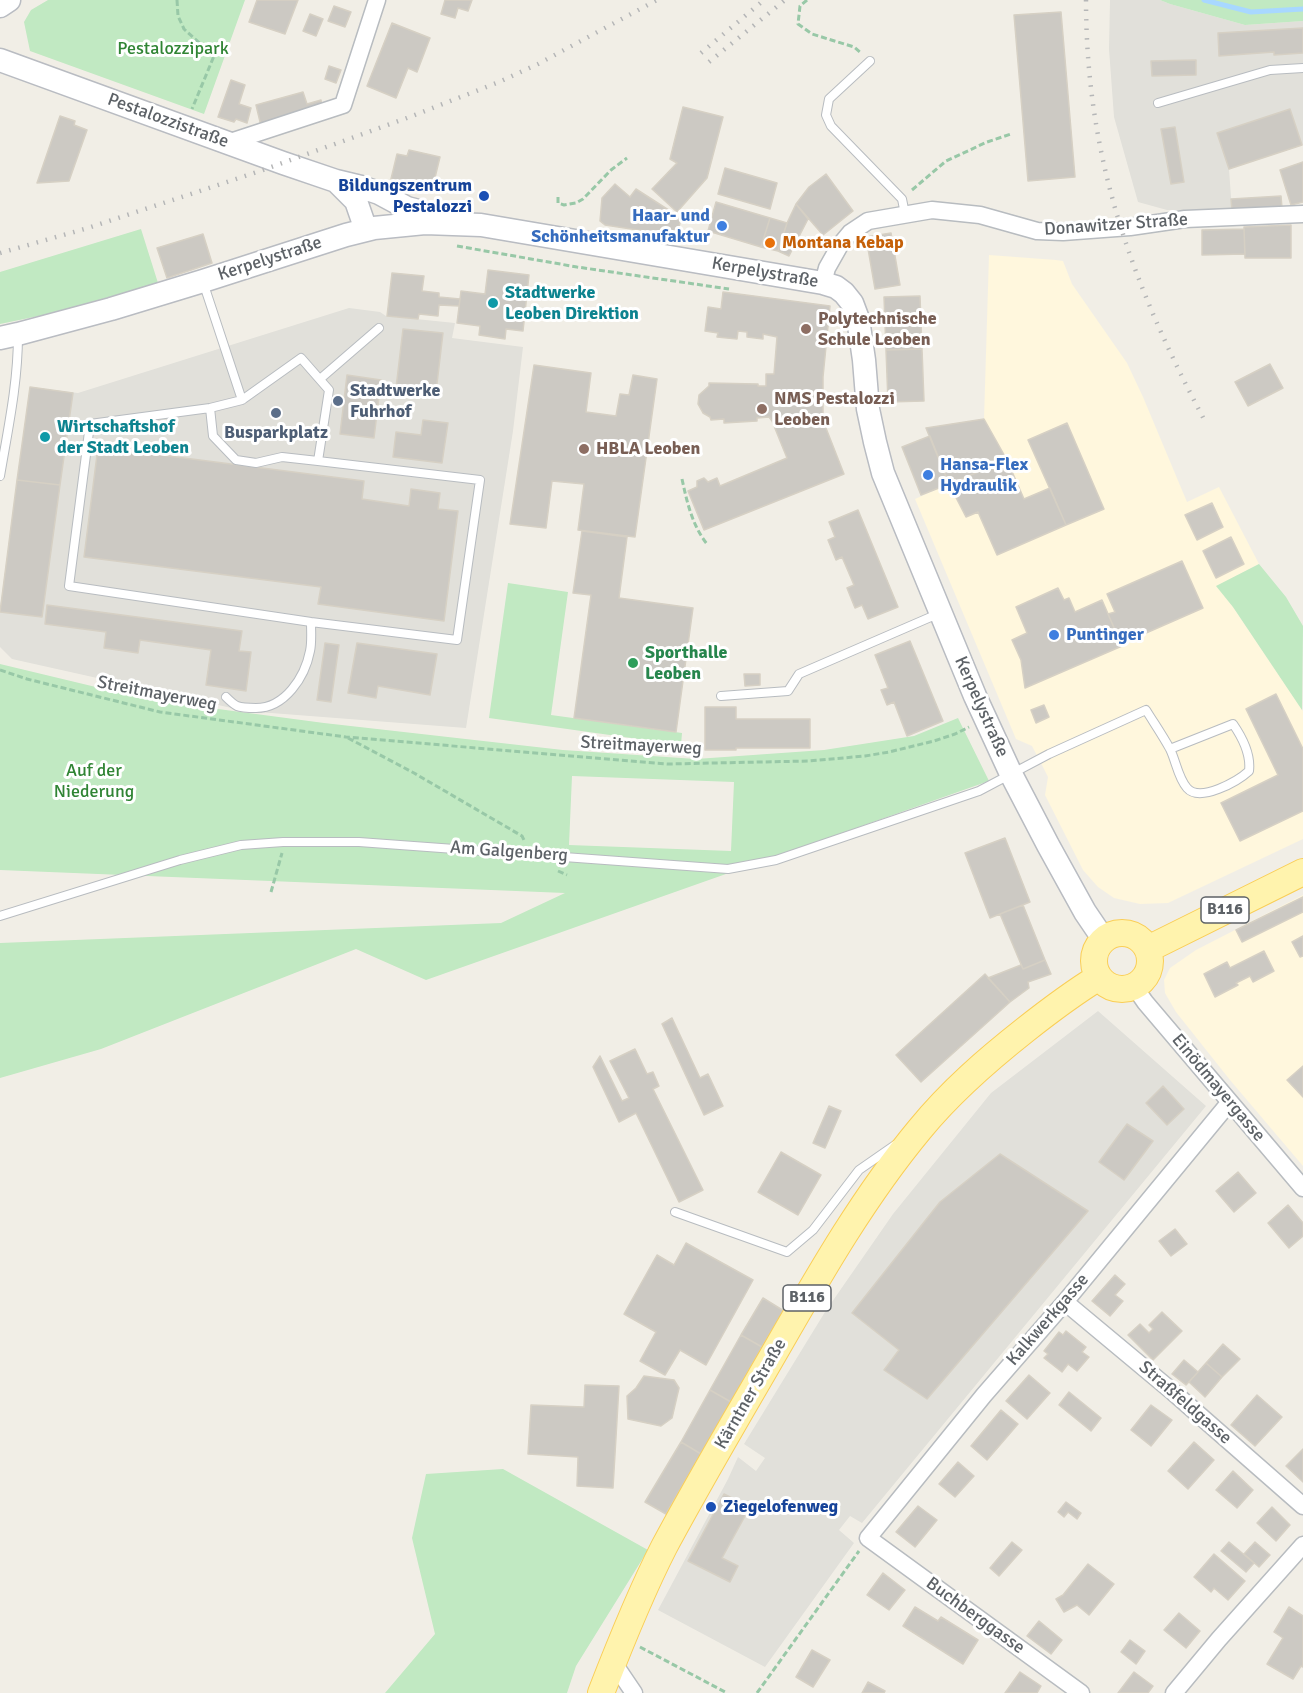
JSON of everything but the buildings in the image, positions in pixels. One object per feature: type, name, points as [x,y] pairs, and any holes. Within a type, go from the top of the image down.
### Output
[{"type":"main road","points":[[0,6],[9,0]]},
{"type":"main road","name":"Pestalozzistraße","points":[[0,60],[227,143],[336,181],[379,193],[407,208],[471,224]]},
{"type":"main road","name":"Pestalozzistraße","points":[[336,181],[356,201],[363,218],[374,228]]},
{"type":"main road","points":[[374,228],[384,214],[379,193]]},
{"type":"main road","name":"Kerpelystraße","points":[[9,336],[203,281],[374,228],[425,223],[471,224],[836,287],[852,303],[858,318],[868,409],[883,473],[1011,774],[1085,912],[1104,940]]},
{"type":"main road","name":"B116","points":[[1148,949],[1303,872]]},
{"type":"main road","points":[[1113,934],[1133,935],[1142,940],[1148,949],[1149,970],[1143,980],[1134,986],[1125,989],[1115,988],[1106,984],[1099,977],[1094,961],[1095,953],[1104,940],[1113,934]]},
{"type":"main road","name":"Kärntner Straße","points":[[601,1693],[617,1651],[664,1549],[824,1268],[873,1190],[920,1128],[967,1078],[1072,993],[1099,977]]},
{"type":"street","points":[[227,143],[343,105],[377,0]]},
{"type":"street","name":"Donawitzer Straße","points":[[823,283],[827,268],[850,232],[868,221],[932,210],[980,215],[1037,231],[1063,232],[1130,227],[1185,219],[1303,213]]},
{"type":"street","name":"Einödmayergasse","points":[[1134,986],[1229,1103],[1303,1188]]},
{"type":"street","name":"Kalkwerkgasse","points":[[868,1538],[984,1395],[1065,1302],[1229,1103]]},
{"type":"street","name":"Straßfeldgasse","points":[[1065,1302],[1173,1392],[1303,1506]]},
{"type":"street","name":"Buchberggasse","points":[[868,1538],[1081,1693]]},
{"type":"street","points":[[1174,1693],[1303,1545]]},
{"type":"street","points":[[617,1651],[631,1691]]},
{"type":"lane","points":[[870,61],[829,99],[826,115],[831,126],[902,199],[905,214]]},
{"type":"lane","points":[[1158,103],[1270,70],[1303,68]]},
{"type":"lane","points":[[203,281],[242,400]]},
{"type":"lane","points":[[320,379],[379,328]]},
{"type":"lane","points":[[0,476],[16,378],[9,336]]},
{"type":"lane","points":[[210,408],[213,436],[236,460],[256,463],[282,457],[480,480],[457,640],[311,622],[69,586],[90,424],[210,408],[242,400],[301,358],[329,390],[318,461]]},
{"type":"lane","points":[[721,696],[788,691],[799,674],[941,613]]},
{"type":"lane","points":[[226,697],[237,706],[248,708],[262,708],[284,698],[296,686],[308,660],[311,622]]},
{"type":"lane","name":"Am Galgenberg","points":[[0,916],[180,860],[241,845],[283,842],[359,842],[728,869],[776,860],[979,791],[1049,754],[1146,710],[1170,749]]},
{"type":"lane","points":[[1233,723],[1250,762],[1250,771],[1241,779],[1224,787],[1210,792],[1193,792],[1186,788],[1170,749],[1233,723]]},
{"type":"lane","points":[[675,1212],[787,1252],[813,1230],[859,1170],[920,1128]]},
{"type":"path","points":[[177,0],[178,16],[184,29],[214,56],[185,127]]},
{"type":"path","points":[[807,0],[800,6],[798,24],[812,34],[854,47],[870,61]]},
{"type":"path","points":[[915,187],[946,161],[987,142],[1011,134]]},
{"type":"path","points":[[558,197],[558,203],[564,205],[583,200],[611,170],[627,158]]},
{"type":"path","points":[[457,246],[731,290]]},
{"type":"path","points":[[682,479],[691,515],[699,534],[707,544]]},
{"type":"path","name":"Streitmayerweg","points":[[0,670],[27,679],[160,712],[346,737],[666,764],[809,761],[889,752],[934,741],[986,719]]},
{"type":"path","name":"Streitmayerweg","points":[[346,737],[414,772],[522,836],[530,854]]},
{"type":"path","points":[[271,892],[283,842]]},
{"type":"path","points":[[757,1693],[868,1538]]},
{"type":"path","points":[[617,1651],[643,1648],[728,1693]]},
{"type":"shaded area","points":[[1110,0],[1160,0],[1245,25],[1303,21],[1303,145],[1229,169],[1232,211],[1167,210],[1138,202],[1114,117],[1109,49]]},
{"type":"shaded area","points":[[989,255],[1063,261],[1072,284],[1127,363],[1187,502],[1219,487],[1259,564],[1217,586],[1303,711],[1303,839],[1168,903],[1140,904],[1114,898],[1098,887],[1083,870],[1045,795],[1048,777],[1043,767],[1032,746],[1016,739],[915,499],[949,484],[926,428],[984,419]]},
{"type":"shaded area","points":[[349,308],[380,312],[386,316],[455,323],[452,338],[523,347],[513,431],[466,728],[245,711],[12,659],[0,647],[0,608],[30,387],[78,393]]},
{"type":"shaded area","points":[[1303,895],[1303,1166],[1176,1012],[1165,993],[1164,980],[1170,968],[1196,950]]},
{"type":"shaded area","points":[[1098,1011],[1206,1106],[862,1523],[850,1516],[839,1530],[854,1543],[765,1667],[658,1610],[738,1457],[756,1471],[765,1458],[744,1444],[825,1312],[893,1214],[991,1093]]},
{"type":"green space","name":"Pestalozzipark","points":[[48,0],[245,0],[204,114],[30,51],[24,22],[31,10]]},
{"type":"green space","points":[[1160,0],[1303,0],[1303,21],[1245,25]]},
{"type":"green space","points":[[141,229],[158,283],[53,313],[0,324],[0,272]]},
{"type":"green space","points":[[1259,564],[1286,597],[1303,626],[1302,710],[1233,607],[1216,586]]},
{"type":"green space","points":[[508,583],[568,592],[551,715],[682,733],[681,745],[489,718]]},
{"type":"green space","name":"Auf der Niederung","points":[[0,664],[150,700],[324,723],[563,750],[696,759],[824,750],[914,736],[958,718],[989,781],[426,980],[356,949],[101,1049],[0,1078],[0,943],[501,923],[565,893],[0,870]],"holes":[[[572,776],[734,782],[731,851],[569,845]]]},
{"type":"green space","points":[[503,1469],[648,1550],[576,1666],[567,1693],[385,1693],[435,1634],[412,1538],[426,1474]]},
{"type":"waterway","points":[[1204,0],[1251,12],[1303,9]]},
{"type":"railway","points":[[0,253],[88,228],[260,171],[407,118],[538,64],[657,0]]},
{"type":"railway","points":[[701,53],[764,0]]},
{"type":"railway","points":[[709,62],[785,0]]},
{"type":"railway","points":[[1086,0],[1088,58],[1094,113],[1104,167],[1118,219],[1156,321],[1206,423]]},
{"type":"place","name":"Bildungszentrum Pestalozzi","points":[[484,196]]},
{"type":"place","name":"Haar- und Schönheitsmanufaktur","points":[[722,226]]},
{"type":"place","name":"Montana Kebap","points":[[770,243]]},
{"type":"place","name":"Stadtwerke Leoben Direktion","points":[[493,303]]},
{"type":"place","name":"Polytechnische Schule Leoben","points":[[806,329]]},
{"type":"place","name":"Stadtwerke Fuhrhof","points":[[338,401]]},
{"type":"place","name":"NMS Pestalozzi Leoben","points":[[762,409]]},
{"type":"place","name":"Busparkplatz","points":[[276,413]]},
{"type":"place","name":"Wirtschaftshof der Stadt Leoben","points":[[45,437]]},
{"type":"place","name":"HBLA Leoben","points":[[584,449]]},
{"type":"place","name":"Hansa-Flex Hydraulik","points":[[928,475]]},
{"type":"place","name":"Puntinger","points":[[1054,635]]},
{"type":"place","name":"Sporthalle Leoben","points":[[633,663]]},
{"type":"place","name":"Ziegelofenweg","points":[[711,1507]]}]
